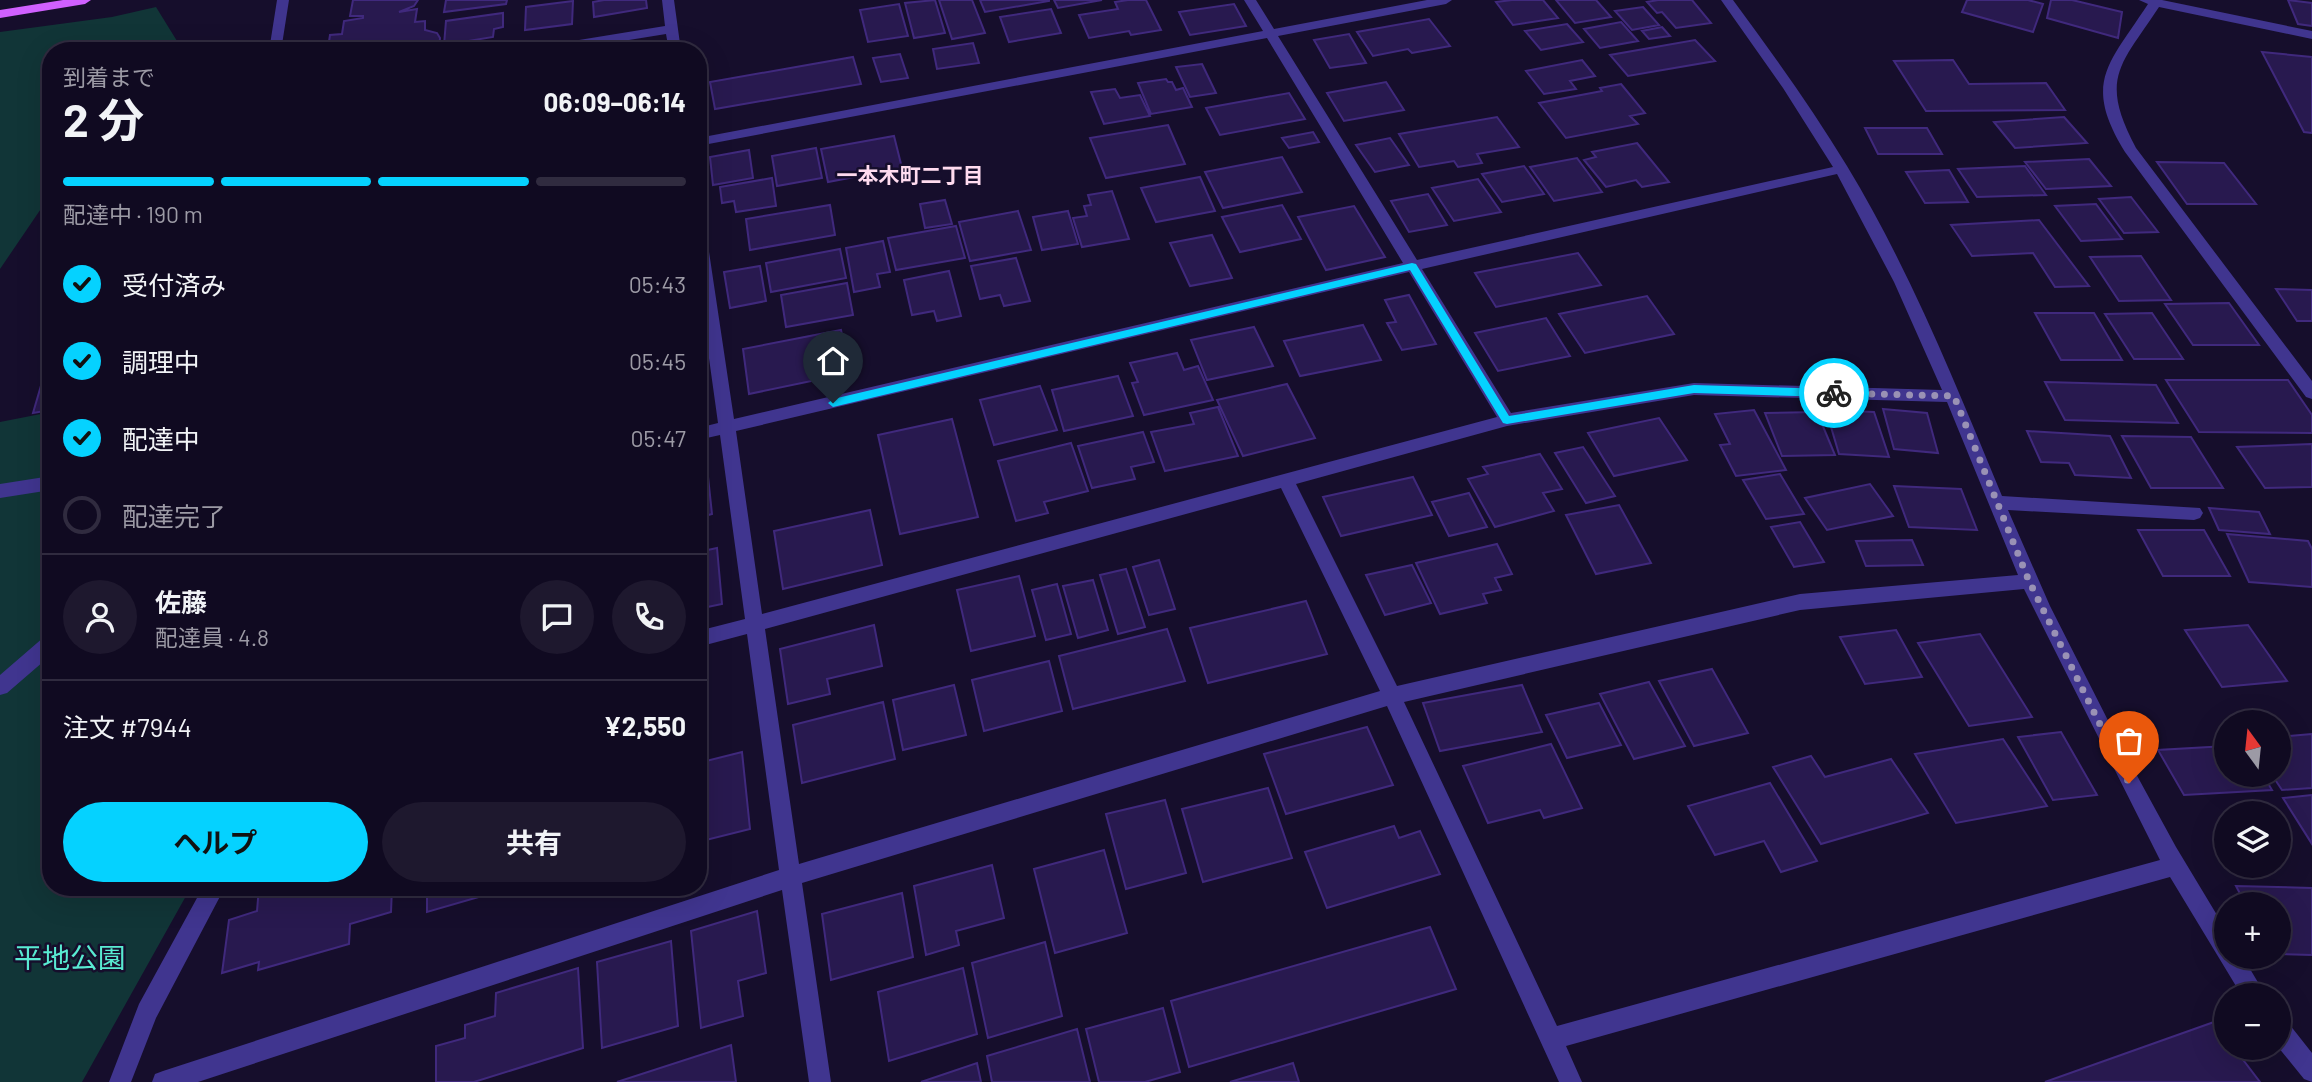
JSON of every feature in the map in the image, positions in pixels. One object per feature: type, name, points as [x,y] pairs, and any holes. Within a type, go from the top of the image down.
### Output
[{"type":"main road","points":[[0,14],[85,0]]},
{"type":"street","points":[[276,42],[283,0]]},
{"type":"street","points":[[668,0],[674,42]]},
{"type":"street","points":[[1250,0],[1507,420]]},
{"type":"street","points":[[707,140],[1446,0]]},
{"type":"street","points":[[1727,0],[1768,55],[1842,169],[1882,243],[1954,396],[2029,581],[2174,866],[2214,931]]},
{"type":"street","points":[[2207,0],[2214,15]]},
{"type":"street","points":[[2312,35],[2150,1],[2109,81],[2109,97],[2117,124],[2130,149],[2312,393]]},
{"type":"street","points":[[592,42],[672,29]]},
{"type":"street","points":[[707,432],[1412,266],[1842,169]]},
{"type":"street","points":[[707,286],[820,1082]]},
{"type":"street","points":[[707,637],[1507,420],[1694,389],[1954,396]]},
{"type":"street","points":[[1286,481],[1392,695],[1571,1082]]},
{"type":"street","points":[[0,491],[42,484]]},
{"type":"street","points":[[1997,503],[2194,513]]},
{"type":"street","points":[[163,1082],[790,877],[1392,695],[1800,602],[2029,581]]},
{"type":"street","points":[[0,687],[42,651]]},
{"type":"street","points":[[1551,1039],[2174,866]]},
{"type":"street","points":[[120,1082],[147,1012],[210,896]]},
{"type":"street","points":[[2291,1044],[2312,1071]]},
{"type":"green space","points":[[156,7],[177,41],[42,42],[42,207],[0,269],[0,32],[112,17]]},
{"type":"green space","name":"平地公園","points":[[42,414],[42,896],[186,896],[82,1082],[0,1082],[0,422]]},
{"type":"building","points":[[353,0],[418,0],[414,6],[399,12],[417,9],[415,22],[425,21],[425,30],[437,33],[440,42],[329,42],[330,35],[342,34],[344,21],[363,18],[350,16]]},
{"type":"building","points":[[446,0],[507,0],[506,4],[444,12]]},
{"type":"building","points":[[646,0],[647,8],[594,17],[593,2]]},
{"type":"building","points":[[935,0],[945,33],[914,38],[905,3]]},
{"type":"building","points":[[939,0],[972,0],[985,33],[952,39]]},
{"type":"building","points":[[980,0],[1049,0],[1049,1],[985,12]]},
{"type":"building","points":[[1054,0],[1102,0],[1058,8]]},
{"type":"building","points":[[1146,0],[1161,30],[1131,35],[1129,31],[1089,38],[1079,15],[1118,9],[1115,2]]},
{"type":"building","points":[[1543,0],[1558,18],[1513,25],[1496,2]]},
{"type":"building","points":[[1556,0],[1596,0],[1611,17],[1575,23]]},
{"type":"building","points":[[1692,0],[1711,23],[1676,28],[1662,12],[1657,13],[1647,2]]},
{"type":"building","points":[[1967,0],[2028,0],[2043,4],[2033,32],[1962,12]]},
{"type":"building","points":[[2051,0],[2072,0],[2122,12],[2118,38],[2047,18]]},
{"type":"building","points":[[2288,0],[2312,3],[2312,26],[2298,24]]},
{"type":"building","points":[[573,1],[572,24],[525,30],[526,7]]},
{"type":"building","points":[[899,4],[908,36],[868,42],[860,10]]},
{"type":"building","points":[[1234,4],[1246,26],[1190,35],[1179,12]]},
{"type":"building","points":[[1643,7],[1659,25],[1632,30],[1615,11]]},
{"type":"building","points":[[1051,9],[1061,33],[1009,42],[1000,17]]},
{"type":"building","points":[[503,13],[503,27],[494,29],[493,37],[462,42],[444,42],[446,21]]},
{"type":"building","points":[[1429,19],[1450,46],[1412,53],[1408,49],[1373,56],[1357,32]]},
{"type":"building","points":[[1621,22],[1638,41],[1600,48],[1584,29]]},
{"type":"building","points":[[1567,24],[1583,42],[1541,50],[1525,31]]},
{"type":"building","points":[[1662,27],[1670,36],[1649,39],[1642,31]]},
{"type":"building","points":[[1349,34],[1366,63],[1330,68],[1314,40]]},
{"type":"building","points":[[1695,40],[1715,61],[1628,76],[1610,55]]},
{"type":"building","points":[[973,43],[979,63],[937,69],[933,49]]},
{"type":"building","points":[[2262,52],[2312,57],[2312,133],[2304,132]]},
{"type":"building","points":[[900,54],[908,78],[881,82],[873,58]]},
{"type":"building","points":[[853,57],[861,84],[715,109],[710,82]]},
{"type":"building","points":[[1582,60],[1595,76],[1570,81],[1576,89],[1544,94],[1526,71]]},
{"type":"building","points":[[1953,60],[1969,84],[2046,83],[2065,110],[1926,111],[1894,61]]},
{"type":"building","points":[[1202,64],[1216,93],[1190,97],[1176,67]]},
{"type":"building","points":[[1166,79],[1172,82],[1176,90],[1183,88],[1192,107],[1151,114],[1138,83]]},
{"type":"building","points":[[1386,82],[1404,110],[1344,121],[1327,93]]},
{"type":"building","points":[[1621,84],[1645,113],[1630,116],[1638,124],[1566,138],[1539,103],[1602,91],[1600,88]]},
{"type":"building","points":[[1115,89],[1120,98],[1140,95],[1150,116],[1104,124],[1091,92]]},
{"type":"building","points":[[1289,93],[1305,119],[1220,135],[1206,108]]},
{"type":"building","points":[[1497,117],[1519,147],[1477,154],[1482,163],[1458,167],[1454,161],[1419,167],[1399,134]]},
{"type":"building","points":[[2064,117],[2087,143],[2015,148],[1994,122]]},
{"type":"building","points":[[1168,125],[1185,164],[1106,178],[1090,138]]},
{"type":"building","points":[[1865,128],[1927,128],[1942,154],[1878,154]]},
{"type":"building","points":[[1313,132],[1319,142],[1289,148],[1282,138]]},
{"type":"building","points":[[894,136],[902,168],[828,182],[821,149]]},
{"type":"building","points":[[1390,138],[1409,165],[1375,172],[1356,145]]},
{"type":"building","points":[[1637,143],[1669,182],[1642,187],[1636,180],[1606,187],[1584,160],[1596,157],[1592,152]]},
{"type":"building","points":[[816,148],[822,178],[777,186],[772,156]]},
{"type":"building","points":[[749,150],[753,178],[713,185],[710,157]]},
{"type":"building","points":[[1282,157],[1302,192],[1223,208],[1205,172]]},
{"type":"building","points":[[1577,158],[1602,192],[1554,201],[1530,167]]},
{"type":"building","points":[[2089,159],[2111,186],[2046,189],[2025,162]]},
{"type":"building","points":[[2157,162],[2224,163],[2256,204],[2187,204]]},
{"type":"building","points":[[1524,166],[1544,194],[1502,202],[1482,174]]},
{"type":"building","points":[[2025,166],[2046,195],[1977,197],[1958,169]]},
{"type":"building","points":[[1949,170],[1968,202],[1925,203],[1906,172]]},
{"type":"building","points":[[1200,177],[1215,211],[1156,222],[1141,188]]},
{"type":"building","points":[[772,178],[776,206],[736,212],[734,201],[722,203],[720,187]]},
{"type":"building","points":[[1478,179],[1501,212],[1454,221],[1432,188]]},
{"type":"building","points":[[1112,191],[1129,239],[1082,247],[1073,218],[1087,216],[1084,206],[1091,205],[1088,195]]},
{"type":"building","points":[[1428,194],[1447,225],[1409,232],[1391,201]]},
{"type":"building","points":[[2131,197],[2158,232],[2124,233],[2099,199]]},
{"type":"building","points":[[945,200],[952,224],[925,228],[920,204]]},
{"type":"building","points":[[2096,204],[2122,239],[2081,241],[2055,206]]},
{"type":"building","points":[[830,205],[835,235],[750,250],[746,219]]},
{"type":"building","points":[[1282,205],[1301,239],[1240,252],[1222,217]]},
{"type":"building","points":[[1354,206],[1385,257],[1326,270],[1298,217]]},
{"type":"building","points":[[1018,211],[1031,250],[970,261],[959,222]]},
{"type":"building","points":[[1068,211],[1078,244],[1042,250],[1033,217]]},
{"type":"building","points":[[2039,220],[2089,286],[2055,287],[2033,253],[1972,256],[1951,225]]},
{"type":"building","points":[[956,226],[965,258],[896,270],[888,238]]},
{"type":"building","points":[[1212,235],[1232,278],[1190,286],[1170,243]]},
{"type":"building","points":[[883,241],[890,272],[877,274],[880,287],[854,292],[846,248]]},
{"type":"building","points":[[840,249],[846,278],[771,292],[766,263]]},
{"type":"building","points":[[1578,253],[1601,285],[1496,307],[1475,273]]},
{"type":"building","points":[[2141,256],[2171,300],[2119,301],[2090,257]]},
{"type":"building","points":[[1016,258],[1030,301],[1004,306],[1000,295],[980,299],[971,266]]},
{"type":"building","points":[[760,266],[766,301],[730,308],[724,272]]},
{"type":"building","points":[[949,271],[961,316],[937,321],[934,311],[912,315],[904,280]]},
{"type":"building","points":[[847,283],[853,315],[786,327],[781,295]]},
{"type":"building","points":[[2276,289],[2312,290],[2312,321],[2297,321]]},
{"type":"building","points":[[1409,295],[1436,344],[1402,350],[1387,323],[1396,322],[1385,300]]},
{"type":"building","points":[[1647,296],[1674,334],[1585,353],[1559,314]]},
{"type":"building","points":[[2229,303],[2259,345],[2193,345],[2165,304]]},
{"type":"building","points":[[2035,313],[2094,313],[2122,360],[2061,360]]},
{"type":"building","points":[[2152,313],[2183,359],[2134,359],[2105,314]]},
{"type":"building","points":[[1546,318],[1570,356],[1498,371],[1475,333]]},
{"type":"building","points":[[1363,325],[1381,360],[1300,376],[1284,341]]},
{"type":"building","points":[[1254,327],[1273,366],[1207,380],[1191,340]]},
{"type":"building","points":[[841,330],[850,373],[749,394],[743,349]]},
{"type":"building","points":[[1177,353],[1184,370],[1198,366],[1213,400],[1144,415],[1132,383],[1138,382],[1130,363]]},
{"type":"building","points":[[1118,376],[1133,416],[1064,431],[1052,390]]},
{"type":"building","points":[[2166,380],[2288,380],[2312,415],[2312,433],[2199,432]]},
{"type":"building","points":[[42,382],[42,412],[33,413]]},
{"type":"building","points":[[2045,382],[2156,385],[2178,423],[2065,420]]},
{"type":"building","points":[[1287,384],[1315,438],[1243,456],[1217,400]]},
{"type":"building","points":[[1040,386],[1057,430],[994,445],[980,400]]},
{"type":"building","points":[[1218,407],[1238,456],[1165,471],[1151,432],[1194,424],[1190,413]]},
{"type":"building","points":[[1883,409],[1927,413],[1938,453],[1894,449]]},
{"type":"building","points":[[1754,410],[1786,470],[1736,476],[1720,445],[1730,444],[1715,414]]},
{"type":"building","points":[[1826,410],[1874,412],[1889,457],[1839,454]]},
{"type":"building","points":[[1817,412],[1835,455],[1782,456],[1765,413]]},
{"type":"building","points":[[1659,418],[1687,460],[1614,476],[1588,433]]},
{"type":"building","points":[[952,419],[978,517],[900,534],[878,435]]},
{"type":"building","points":[[2027,431],[2110,436],[2131,478],[2075,475],[2069,463],[2041,462]]},
{"type":"building","points":[[1143,432],[1154,462],[1131,467],[1135,479],[1092,488],[1078,446]]},
{"type":"building","points":[[2122,436],[2191,437],[2223,488],[2151,488]]},
{"type":"building","points":[[1071,443],[1088,491],[1044,502],[1048,513],[1016,521],[998,461]]},
{"type":"building","points":[[2312,444],[2312,487],[2265,488],[2237,447]]},
{"type":"building","points":[[1583,447],[1615,496],[1586,503],[1555,453]]},
{"type":"building","points":[[1540,454],[1562,489],[1543,493],[1554,511],[1495,527],[1468,479],[1488,474],[1483,467]]},
{"type":"building","points":[[707,467],[712,514],[707,515]]},
{"type":"building","points":[[1780,474],[1804,514],[1766,519],[1743,480]]},
{"type":"building","points":[[1413,477],[1432,515],[1341,536],[1323,497]]},
{"type":"building","points":[[1870,484],[1893,516],[1827,530],[1805,498]]},
{"type":"building","points":[[1894,486],[1961,489],[1977,530],[1909,527]]},
{"type":"building","points":[[1469,493],[1487,527],[1449,536],[1432,502]]},
{"type":"building","points":[[1619,505],[1651,563],[1596,574],[1566,515]]},
{"type":"building","points":[[2209,508],[2259,512],[2270,534],[2219,530]]},
{"type":"building","points":[[870,510],[882,565],[783,589],[774,531]]},
{"type":"building","points":[[1800,522],[1824,562],[1794,567],[1771,527]]},
{"type":"building","points":[[2138,530],[2204,530],[2230,576],[2163,576]]},
{"type":"building","points":[[2227,534],[2308,541],[2312,549],[2312,587],[2249,582]]},
{"type":"building","points":[[1912,540],[1923,565],[1866,566],[1856,541]]},
{"type":"building","points":[[1497,544],[1512,574],[1495,578],[1501,590],[1483,594],[1487,603],[1440,614],[1416,563]]},
{"type":"building","points":[[717,548],[722,604],[707,607],[707,550]]},
{"type":"building","points":[[1159,560],[1175,609],[1149,615],[1133,567]]},
{"type":"building","points":[[1412,565],[1431,603],[1385,615],[1366,575]]},
{"type":"building","points":[[1126,569],[1145,627],[1118,634],[1100,575]]},
{"type":"building","points":[[1019,576],[1035,636],[971,651],[957,590]]},
{"type":"building","points":[[1093,580],[1108,630],[1078,638],[1063,586]]},
{"type":"building","points":[[1057,584],[1071,634],[1046,640],[1032,590]]},
{"type":"building","points":[[1306,601],[1327,654],[1208,683],[1190,628]]},
{"type":"building","points":[[874,625],[882,666],[827,679],[830,694],[788,704],[780,649]]},
{"type":"building","points":[[2248,625],[2287,681],[2222,687],[2185,630]]},
{"type":"building","points":[[1167,629],[1185,681],[1073,709],[1059,656]]},
{"type":"building","points":[[1896,630],[1922,677],[1865,684],[1840,637]]},
{"type":"building","points":[[1980,634],[2032,717],[1969,726],[1918,643]]},
{"type":"building","points":[[1049,661],[1062,711],[984,731],[972,680]]},
{"type":"building","points":[[1712,669],[1748,733],[1694,746],[1659,681]]},
{"type":"building","points":[[1649,682],[1685,746],[1634,759],[1600,694]]},
{"type":"building","points":[[954,685],[966,735],[903,750],[893,700]]},
{"type":"building","points":[[1522,685],[1542,732],[1440,751],[1423,703]]},
{"type":"building","points":[[883,702],[895,759],[802,783],[793,725]]},
{"type":"building","points":[[1599,703],[1621,745],[1567,758],[1546,715]]},
{"type":"building","points":[[1367,727],[1393,785],[1286,814],[1264,754]]},
{"type":"building","points":[[2061,732],[2097,795],[2053,800],[2018,737]]},
{"type":"building","points":[[2312,734],[2312,788],[2282,790],[2281,788],[2291,788],[2291,736]]},
{"type":"building","points":[[2003,739],[2047,806],[1956,823],[1915,754]]},
{"type":"building","points":[[1551,744],[1582,808],[1544,818],[1540,810],[1488,823],[1463,766]]},
{"type":"building","points":[[2214,747],[2214,788],[2272,790],[2184,795],[2158,750]]},
{"type":"building","points":[[742,752],[750,829],[707,840],[707,761]]},
{"type":"building","points":[[1811,756],[1825,777],[1891,759],[1928,813],[1821,844],[1773,767]]},
{"type":"building","points":[[1770,783],[1817,861],[1781,872],[1764,841],[1715,855],[1688,806]]},
{"type":"building","points":[[1268,788],[1292,858],[1203,882],[1182,809]]},
{"type":"building","points":[[2312,795],[2312,844],[2291,811],[2291,801],[2285,801],[2283,798]]},
{"type":"building","points":[[1165,800],[1186,873],[1126,889],[1106,814]]},
{"type":"building","points":[[1394,826],[1399,838],[1420,831],[1440,874],[1327,908],[1305,852]]},
{"type":"building","points":[[1104,850],[1127,933],[1055,953],[1034,869]]},
{"type":"building","points":[[992,865],[1004,918],[956,931],[959,945],[926,955],[914,886]]},
{"type":"building","points":[[2236,886],[2312,888],[2312,955],[2291,954],[2291,892],[2239,892]]},
{"type":"building","points":[[902,893],[913,957],[831,980],[822,914]]},
{"type":"building","points":[[258,896],[392,896],[391,912],[350,924],[349,944],[258,970],[259,962],[222,973],[229,920],[257,911]]},
{"type":"building","points":[[427,896],[482,896],[427,912]]},
{"type":"building","points":[[757,911],[766,973],[738,981],[743,1016],[701,1028],[691,931]]},
{"type":"building","points":[[1430,927],[1456,989],[1189,1067],[1171,1001]]},
{"type":"building","points":[[671,941],[678,1026],[602,1048],[597,962]]},
{"type":"building","points":[[1045,942],[1062,1016],[988,1038],[972,963]]},
{"type":"building","points":[[578,968],[583,1048],[474,1082],[436,1082],[436,1046],[465,1038],[465,1025],[495,1016],[496,993]]},
{"type":"building","points":[[963,968],[977,1034],[889,1061],[878,992]]},
{"type":"building","points":[[1163,1008],[1180,1072],[1145,1082],[1099,1082],[1086,1029]]},
{"type":"building","points":[[2214,1022],[2214,1060],[2243,1060],[2260,1082],[2045,1082]]},
{"type":"building","points":[[1077,1029],[1090,1082],[992,1082],[987,1056]]},
{"type":"building","points":[[731,1045],[736,1082],[617,1082]]},
{"type":"building","points":[[977,1063],[981,1082],[921,1082]]},
{"type":"building","points":[[1293,1063],[1299,1082],[1230,1082]]},
{"type":"way so far","points":[[1834,393],[1954,396],[2029,581],[2129,783]]},
{"type":"district","name":"一本木町二丁目","points":[[910,174]]},
{"type":"route","points":[[833,403],[1412,266],[1507,420],[1694,389],[1834,393]]}]
